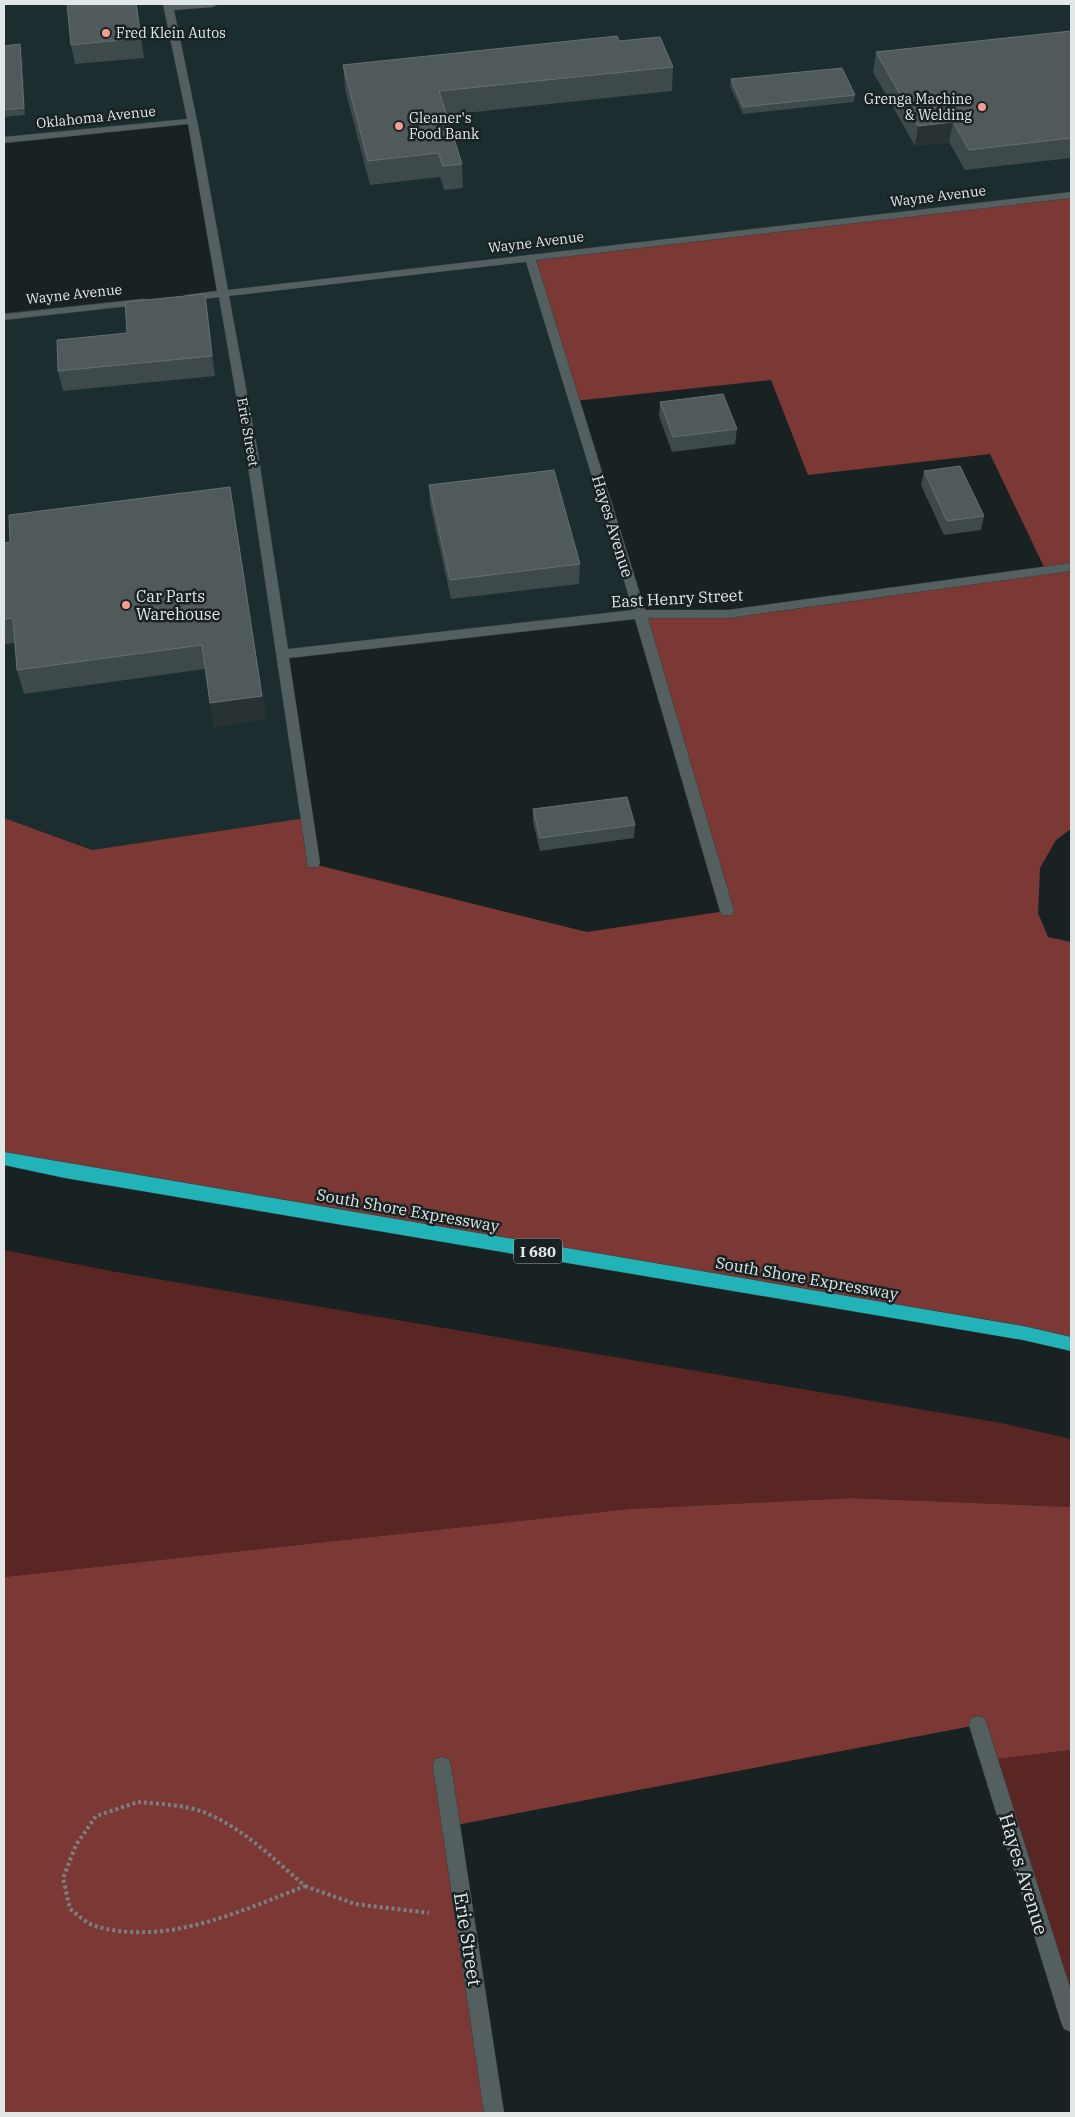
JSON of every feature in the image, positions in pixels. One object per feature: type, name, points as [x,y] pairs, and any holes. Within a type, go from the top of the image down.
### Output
[{"type":"highway","name":"South Shore Expressway","points":[[4,1159],[74,1173],[1023,1333],[1071,1344]]},
{"type":"street","points":[[168,6],[213,4]]},
{"type":"street","name":"Erie Street","points":[[168,6],[192,121],[252,453],[313,864]]},
{"type":"street","name":"Oklahoma Avenue","points":[[4,140],[192,121]]},
{"type":"street","name":"Wayne Avenue","points":[[178,298],[1071,195]]},
{"type":"street","name":"Hayes Avenue","points":[[530,258],[640,614],[727,911]]},
{"type":"street","name":"Wayne Avenue","points":[[4,316],[159,300]]},
{"type":"street","name":"East Henry Street","points":[[283,654],[640,614],[728,614],[1071,567]]},
{"type":"street","name":"Hayes Avenue","points":[[978,1725],[1071,2022]]},
{"type":"street","name":"Erie Street","points":[[442,1766],[494,2113]]},
{"type":"path","points":[[305,1886],[235,1913],[173,1928],[121,1932],[92,1925],[70,1909],[63,1878],[76,1845],[96,1816],[138,1802],[170,1805],[206,1813],[256,1843],[305,1886],[355,1904],[464,1918]]},
{"type":"shaded area","points":[[4,4],[1071,4],[1071,195],[530,258],[640,614],[283,654],[306,818],[92,850],[4,818],[4,317],[223,294],[192,121],[4,140]]},
{"type":"shaded area","points":[[1071,195],[1071,829],[1056,840],[1040,868],[1038,913],[1048,937],[1071,942],[1071,1344],[1023,1333],[65,1171],[4,1159],[4,818],[92,850],[306,818],[313,864],[587,932],[726,911],[640,614],[728,614],[1046,571],[990,454],[808,475],[771,380],[574,401],[530,258]]},
{"type":"shaded area","points":[[4,1250],[116,1272],[1001,1423],[1071,1439],[1071,1507],[851,1498],[629,1509],[4,1577]]},
{"type":"shaded area","points":[[851,1498],[1071,1507],[1071,1750],[989,1760],[977,1725],[451,1826],[494,2113],[4,2113],[4,1577],[629,1509]]},
{"type":"shaded area","points":[[1071,1750],[1071,2031],[989,1760]]},
{"type":"building","name":"Fred Klein Autos","points":[[67,4],[136,4],[141,38],[71,45]]},
{"type":"building","name":"Grenga Machine & Welding","points":[[1071,31],[1071,138],[969,150],[953,122],[918,126],[876,52]]},
{"type":"building","points":[[617,36],[619,41],[660,37],[673,67],[439,91],[462,164],[443,166],[438,153],[368,161],[343,65]]},
{"type":"building","points":[[20,44],[24,108],[4,110],[4,46]]},
{"type":"building","points":[[842,68],[855,95],[743,107],[731,79]]},
{"type":"building","points":[[205,294],[212,356],[58,371],[57,340],[127,333],[125,302]]},
{"type":"building","points":[[723,394],[737,429],[673,437],[660,402]]},
{"type":"building","points":[[960,466],[984,516],[947,521],[924,471]]},
{"type":"building","points":[[554,470],[580,564],[450,580],[429,485]]},
{"type":"building","name":"Car Parts Warehouse","points":[[230,487],[262,696],[210,703],[202,645],[17,670],[13,618],[4,619],[4,543],[10,542],[9,515]]},
{"type":"building","points":[[627,797],[635,825],[540,838],[533,809]]},
{"type":"place","name":"Fred Klein Autos","points":[[106,33]]},
{"type":"place","name":"Grenga Machine & Welding","points":[[982,107]]},
{"type":"place","name":"Gleaner's Food Bank","points":[[399,126]]},
{"type":"place","name":"Car Parts Warehouse","points":[[126,605]]}]
